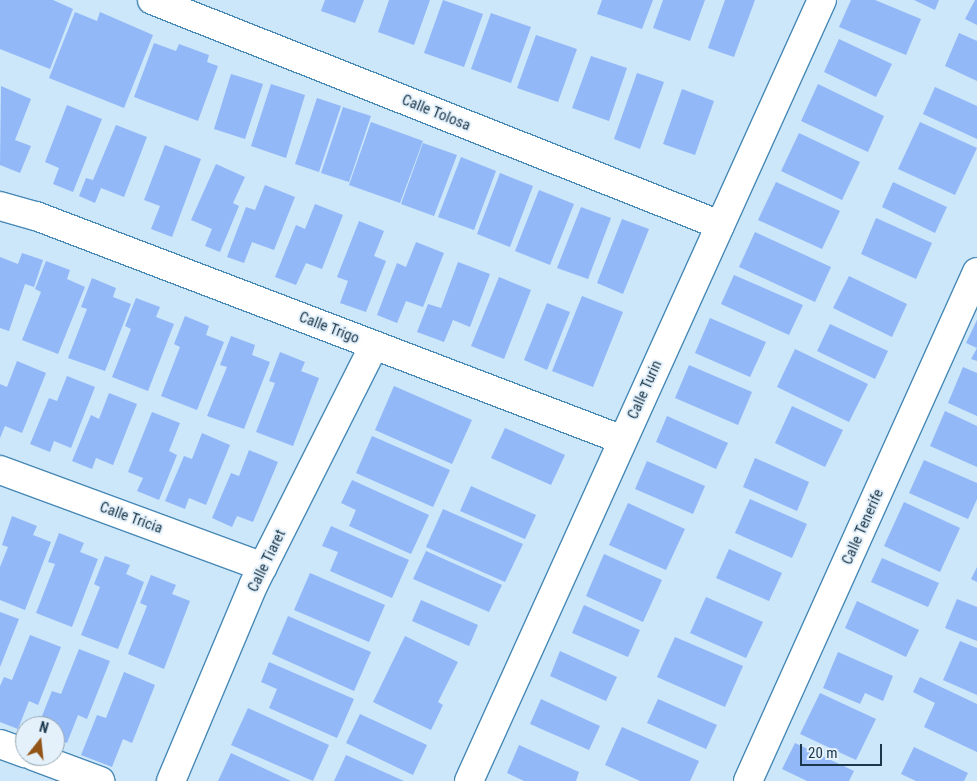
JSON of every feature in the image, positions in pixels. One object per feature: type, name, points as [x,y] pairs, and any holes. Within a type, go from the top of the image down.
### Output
[{"type":"street","name":"Calle Tolosa","points":[[152,0],[720,225]]},
{"type":"street","name":"Calle Turin","points":[[469,781],[822,0]]},
{"type":"street","name":"Calle Trigo","points":[[0,206],[36,216],[623,440]]},
{"type":"street","name":"Calle Tenerife","points":[[748,781],[977,272]]},
{"type":"street","name":"Calle Tiaret","points":[[171,781],[263,567],[374,345]]},
{"type":"street","name":"Calle Tricia","points":[[0,470],[263,567]]},
{"type":"street","points":[[0,744],[15,749]]},
{"type":"street","points":[[60,766],[100,781]]},
{"type":"building","points":[[0,0],[53,0],[73,9],[50,69],[0,49]]},
{"type":"building","points":[[325,0],[364,0],[355,23],[321,11]]},
{"type":"building","points":[[389,0],[430,0],[414,45],[378,32]]},
{"type":"building","points":[[443,0],[483,14],[464,67],[424,53]]},
{"type":"building","points":[[602,0],[653,0],[642,29],[597,14]]},
{"type":"building","points":[[663,0],[705,0],[690,41],[653,28]]},
{"type":"building","points":[[725,0],[755,0],[734,57],[708,48]]},
{"type":"building","points":[[851,0],[875,0],[921,19],[906,55],[839,27]]},
{"type":"building","points":[[914,0],[939,0],[935,10]]},
{"type":"building","points":[[975,0],[977,0],[977,25],[965,19]]},
{"type":"building","points":[[75,12],[97,21],[100,12],[153,35],[124,108],[49,78]]},
{"type":"building","points":[[491,13],[531,27],[511,83],[471,69]]},
{"type":"building","points":[[959,33],[977,41],[977,81],[945,66]]},
{"type":"building","points":[[536,35],[577,49],[558,102],[517,88]]},
{"type":"building","points":[[839,39],[892,64],[876,97],[824,72]]},
{"type":"building","points":[[154,43],[176,51],[179,44],[209,55],[207,62],[218,66],[198,121],[134,97]]},
{"type":"building","points":[[591,56],[627,68],[609,121],[572,108]]},
{"type":"building","points":[[637,73],[664,82],[640,149],[614,139]]},
{"type":"building","points":[[231,74],[263,84],[245,139],[214,129]]},
{"type":"building","points":[[271,84],[305,95],[286,158],[251,146]]},
{"type":"building","points":[[818,84],[884,116],[868,152],[801,121]]},
{"type":"building","points":[[1,86],[31,99],[15,140],[31,146],[20,173],[0,165]]},
{"type":"building","points":[[935,87],[977,106],[977,139],[923,114]]},
{"type":"building","points":[[682,89],[714,101],[695,155],[663,144]]},
{"type":"building","points":[[317,98],[341,106],[319,172],[295,164]]},
{"type":"building","points":[[67,105],[102,119],[73,192],[53,184],[59,168],[45,162]]},
{"type":"building","points":[[343,107],[371,116],[349,182],[321,173]]},
{"type":"building","points":[[371,122],[423,141],[400,203],[349,185]]},
{"type":"building","points":[[920,122],[977,148],[955,195],[898,169]]},
{"type":"building","points":[[116,125],[147,137],[124,197],[101,188],[95,203],[79,196],[86,178],[93,180]]},
{"type":"building","points":[[799,133],[860,162],[842,200],[781,171]]},
{"type":"building","points":[[423,143],[457,155],[434,216],[401,204]]},
{"type":"building","points":[[165,145],[201,159],[172,237],[151,229],[160,206],[144,200]]},
{"type":"building","points":[[461,157],[496,171],[474,230],[438,217]]},
{"type":"building","points":[[216,164],[245,177],[233,203],[239,206],[220,252],[205,246],[212,229],[191,220]]},
{"type":"building","points":[[500,173],[533,186],[510,247],[477,234]]},
{"type":"building","points":[[776,182],[840,211],[822,249],[758,220]]},
{"type":"building","points":[[893,182],[947,207],[935,233],[882,207]]},
{"type":"building","points":[[265,185],[295,197],[274,250],[252,242],[244,263],[227,257],[246,207],[255,210]]},
{"type":"building","points":[[539,190],[574,204],[550,265],[515,251]]},
{"type":"building","points":[[315,204],[343,215],[322,269],[306,263],[296,285],[275,277],[296,225],[305,229]]},
{"type":"building","points":[[581,207],[611,218],[588,279],[557,268]]},
{"type":"building","points":[[876,218],[932,243],[916,279],[861,254]]},
{"type":"building","points":[[622,219],[649,229],[623,294],[597,283]]},
{"type":"building","points":[[359,221],[384,231],[374,256],[386,261],[366,312],[340,303],[348,281],[337,277]]},
{"type":"building","points":[[755,232],[831,267],[815,302],[739,267]]},
{"type":"building","points":[[416,242],[444,253],[423,307],[406,301],[397,323],[377,315],[397,263],[406,267]]},
{"type":"building","points":[[22,253],[43,260],[34,287],[25,284],[9,331],[0,328],[0,257],[18,264]]},
{"type":"building","points":[[46,261],[70,270],[67,279],[85,287],[58,354],[22,340],[41,292],[35,289]]},
{"type":"building","points":[[458,262],[490,274],[470,327],[453,320],[444,342],[417,332],[428,304],[441,308]]},
{"type":"building","points":[[734,275],[803,305],[789,335],[721,304]]},
{"type":"building","points":[[849,276],[907,304],[892,337],[833,308]]},
{"type":"building","points":[[499,277],[531,290],[504,359],[471,346]]},
{"type":"building","points":[[92,278],[116,288],[113,297],[131,304],[105,371],[68,358],[87,309],[81,307]]},
{"type":"building","points":[[582,296],[623,312],[593,387],[552,371]]},
{"type":"building","points":[[136,298],[160,307],[156,317],[174,324],[148,391],[112,377],[131,329],[125,326]]},
{"type":"building","points":[[547,303],[570,312],[547,370],[524,360]]},
{"type":"building","points":[[185,316],[209,326],[206,335],[224,342],[197,410],[161,396],[180,347],[174,344]]},
{"type":"building","points":[[710,318],[766,342],[750,377],[695,353]]},
{"type":"building","points":[[977,320],[977,348],[966,343]]},
{"type":"building","points":[[830,324],[888,351],[875,379],[817,351]]},
{"type":"building","points":[[231,336],[255,345],[252,355],[270,362],[244,429],[207,416],[227,367],[220,365]]},
{"type":"building","points":[[977,348],[977,361],[971,359]]},
{"type":"building","points":[[795,349],[868,384],[849,422],[777,387]]},
{"type":"building","points":[[280,352],[305,362],[301,371],[319,378],[293,446],[256,432],[275,383],[269,381]]},
{"type":"building","points":[[17,361],[46,373],[22,433],[5,426],[0,438],[0,384],[7,387]]},
{"type":"building","points":[[689,365],[752,392],[738,425],[675,398]]},
{"type":"building","points":[[963,367],[977,373],[977,416],[948,403]]},
{"type":"building","points":[[67,376],[95,387],[71,448],[54,441],[50,452],[30,444],[49,398],[57,401]]},
{"type":"building","points":[[394,386],[472,420],[452,464],[375,430]]},
{"type":"building","points":[[109,393],[137,404],[113,465],[96,458],[92,469],[72,461],[91,415],[99,419]]},
{"type":"building","points":[[792,406],[843,430],[825,467],[775,443]]},
{"type":"building","points":[[945,411],[977,426],[977,467],[930,446]]},
{"type":"building","points":[[152,412],[180,423],[169,451],[177,455],[159,500],[137,491],[143,478],[128,472]]},
{"type":"building","points":[[667,416],[728,443],[716,469],[656,442]]},
{"type":"building","points":[[505,428],[565,455],[551,485],[491,458]]},
{"type":"building","points":[[202,433],[230,445],[206,505],[189,498],[185,509],[165,501],[184,456],[192,459]]},
{"type":"building","points":[[372,436],[450,470],[433,507],[356,473]]},
{"type":"building","points":[[249,450],[278,462],[253,522],[237,516],[232,527],[212,518],[231,473],[239,476]]},
{"type":"building","points":[[755,458],[809,482],[797,511],[743,487]]},
{"type":"building","points":[[924,460],[977,483],[977,499],[968,519],[909,493]]},
{"type":"building","points":[[647,461],[705,486],[693,514],[635,489]]},
{"type":"building","points":[[352,480],[429,515],[411,554],[349,526],[356,510],[341,503]]},
{"type":"building","points":[[471,486],[536,515],[525,539],[460,511]]},
{"type":"building","points":[[750,499],[807,524],[792,558],[735,533]]},
{"type":"building","points":[[904,502],[960,528],[940,572],[884,546]]},
{"type":"building","points":[[628,503],[685,529],[666,570],[609,545]]},
{"type":"building","points":[[443,509],[523,544],[505,582],[426,547]]},
{"type":"building","points":[[12,516],[37,526],[33,535],[51,542],[25,610],[0,600],[0,567],[8,547],[2,545]]},
{"type":"building","points":[[331,526],[409,560],[392,598],[330,571],[338,552],[322,546]]},
{"type":"building","points":[[59,533],[84,543],[80,552],[98,559],[72,627],[36,613],[55,564],[48,562]]},
{"type":"building","points":[[729,549],[782,573],[769,601],[716,578]]},
{"type":"building","points":[[426,551],[502,585],[489,612],[413,579]]},
{"type":"building","points":[[604,554],[662,580],[643,622],[586,596]]},
{"type":"building","points":[[105,556],[130,565],[126,574],[144,582],[118,649],[81,635],[100,587],[94,584]]},
{"type":"building","points":[[882,558],[939,583],[928,607],[871,582]]},
{"type":"building","points":[[977,567],[977,582],[971,579]]},
{"type":"building","points":[[310,573],[385,605],[369,642],[294,610]]},
{"type":"building","points":[[151,575],[176,585],[172,594],[190,601],[164,669],[128,654],[147,606],[140,603]]},
{"type":"building","points":[[706,597],[763,622],[746,658],[690,633]]},
{"type":"building","points":[[957,599],[977,607],[977,641],[945,628]]},
{"type":"building","points":[[421,600],[478,625],[469,646],[412,621]]},
{"type":"building","points":[[857,601],[919,630],[906,657],[845,628]]},
{"type":"building","points":[[584,605],[640,630],[628,657],[572,633]]},
{"type":"building","points":[[0,612],[19,619],[0,667]]},
{"type":"building","points":[[288,616],[371,652],[354,691],[272,654]]},
{"type":"building","points":[[30,635],[61,647],[38,705],[29,701],[23,716],[15,716],[15,728],[0,722],[0,686],[4,677],[12,680]]},
{"type":"building","points":[[405,636],[458,662],[438,702],[443,705],[431,730],[373,702]]},
{"type":"building","points":[[675,637],[743,666],[725,707],[657,677]]},
{"type":"building","points":[[960,641],[977,648],[977,695],[943,680]]},
{"type":"building","points":[[79,649],[110,661],[87,719],[78,715],[67,743],[65,742],[65,716],[42,716],[52,691],[61,694]]},
{"type":"building","points":[[560,651],[617,677],[606,701],[550,676]]},
{"type":"building","points":[[838,652],[893,676],[883,701],[865,693],[860,704],[823,688]]},
{"type":"building","points":[[269,662],[354,699],[337,738],[269,708],[277,689],[261,682]]},
{"type":"building","points":[[124,672],[155,685],[132,743],[123,739],[112,767],[81,755],[97,715],[106,718]]},
{"type":"building","points":[[920,677],[977,704],[977,752],[924,727],[935,703],[913,692]]},
{"type":"building","points":[[820,693],[876,719],[856,760],[800,734]]},
{"type":"building","points":[[541,699],[600,726],[589,750],[530,724]]},
{"type":"building","points":[[658,699],[717,725],[706,749],[647,723]]},
{"type":"building","points":[[248,708],[329,745],[313,781],[231,745]]},
{"type":"building","points":[[360,714],[427,745],[413,775],[346,743]]},
{"type":"building","points":[[622,727],[699,761],[690,781],[640,781],[605,765]]},
{"type":"building","points":[[795,743],[854,771],[849,781],[807,781],[782,769]]},
{"type":"building","points":[[519,745],[579,772],[576,781],[524,781],[507,773]]},
{"type":"building","points":[[914,747],[968,773],[964,781],[916,781],[901,774]]},
{"type":"building","points":[[231,753],[291,781],[218,781]]},
{"type":"building","points":[[346,755],[404,781],[334,781]]}]
